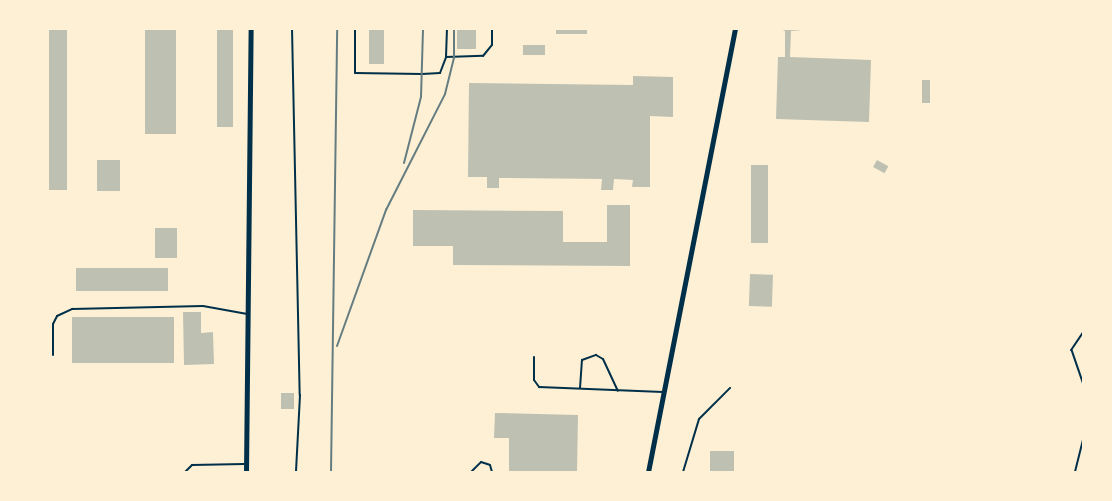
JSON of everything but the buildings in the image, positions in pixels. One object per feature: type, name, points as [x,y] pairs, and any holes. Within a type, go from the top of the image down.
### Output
[{"type":"street","points":[[246,472],[250,314],[251,28]]},
{"type":"street","points":[[648,472],[735,28]]},
{"type":"lane","points":[[292,28],[300,395],[296,472]]},
{"type":"lane","points":[[355,28],[355,74],[440,74],[446,57],[447,28]]},
{"type":"lane","points":[[446,57],[483,56],[492,45],[492,28]]},
{"type":"lane","points":[[53,355],[53,324],[57,316],[72,309],[203,306],[250,314]]},
{"type":"lane","points":[[580,389],[582,360],[596,355],[603,359],[618,391]]},
{"type":"lane","points":[[534,357],[536,385],[663,392]]},
{"type":"lane","points":[[683,472],[699,419],[730,388]]},
{"type":"lane","points":[[471,472],[481,462],[490,465],[492,472]]},
{"type":"lane","points":[[185,472],[192,465],[246,464]]},
{"type":"path","points":[[1083,332],[1072,350],[1083,384]]},
{"type":"path","points":[[1075,472],[1083,436]]},
{"type":"railway","points":[[331,472],[337,28]]},
{"type":"railway","points":[[404,163],[421,97],[423,28]]},
{"type":"railway","points":[[337,346],[386,210],[445,94],[454,58],[454,28]]}]
